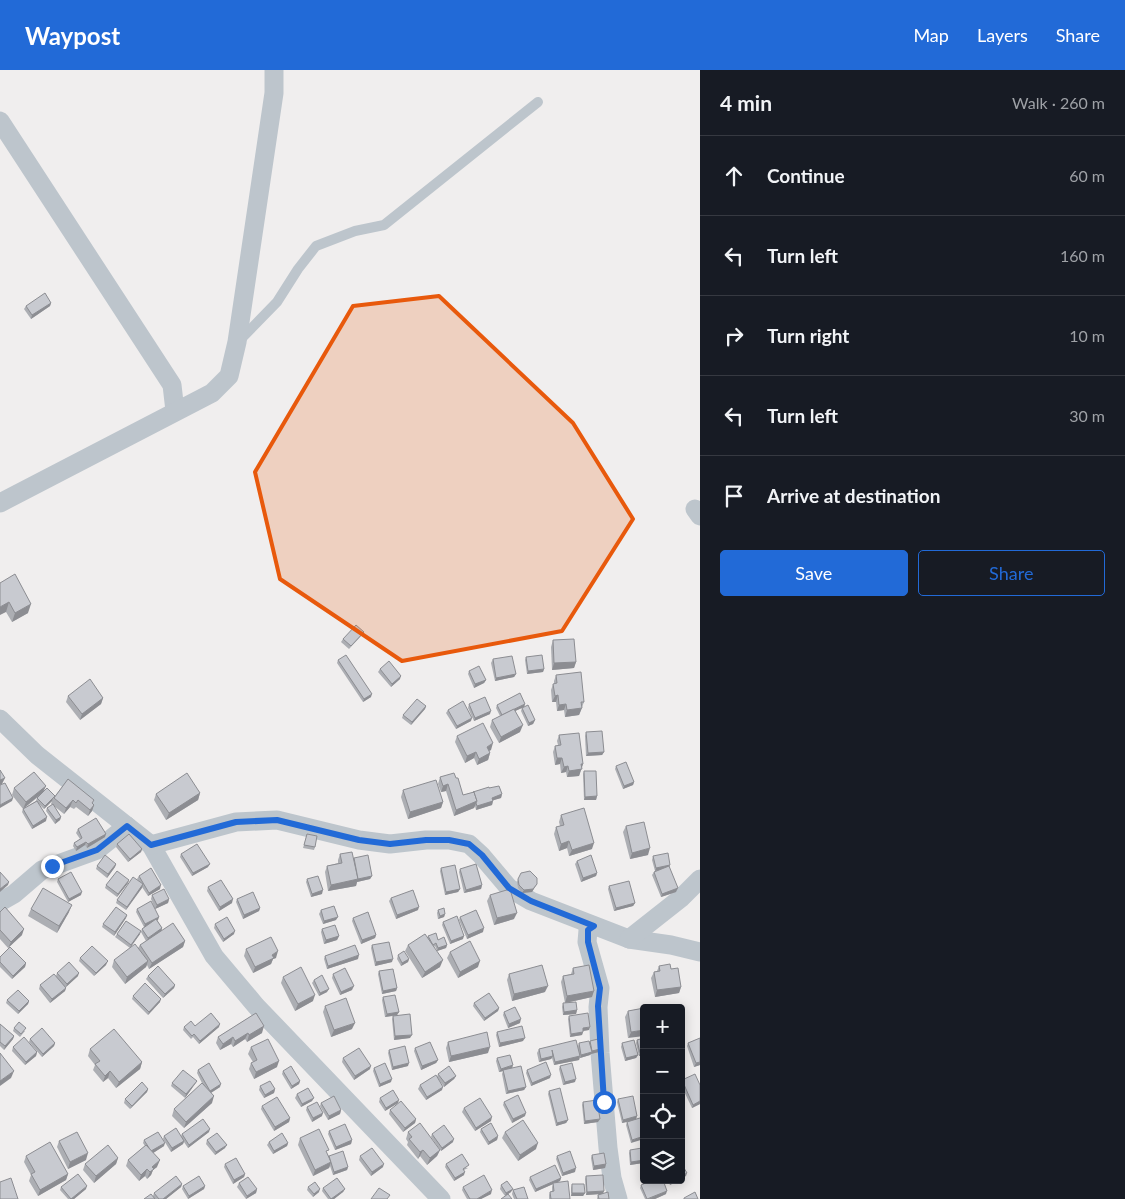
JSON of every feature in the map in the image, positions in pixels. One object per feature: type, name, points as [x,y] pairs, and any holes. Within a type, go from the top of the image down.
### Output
[{"type":"street","points":[[0,503],[175,411],[212,394],[230,376],[237,342],[274,93],[274,70]]},
{"type":"street","points":[[0,121],[172,385],[175,411]]},
{"type":"street","points":[[0,719],[37,754],[151,845],[214,956],[256,1006],[442,1199]]},
{"type":"street","points":[[151,845],[236,822],[277,820],[359,840],[390,844],[426,840],[449,840],[469,844],[482,855],[509,888],[531,901],[629,939],[671,945],[700,952]]},
{"type":"street","points":[[0,902],[14,894],[42,870],[97,850],[127,826]]},
{"type":"street","points":[[629,939],[681,898],[700,879]]},
{"type":"street","points":[[594,926],[588,930],[588,942],[600,988],[598,1006],[600,1053],[608,1148],[612,1178],[618,1199]]},
{"type":"lane","points":[[237,342],[277,302],[298,269],[316,246],[355,231],[384,225],[538,102]]},
{"type":"highlighted area","points":[[439,296],[573,423],[633,519],[562,631],[402,661],[280,579],[255,472],[353,306]]},
{"type":"building","points":[[45,293],[51,303],[32,315],[26,306]]},
{"type":"building","points":[[15,574],[31,604],[15,613],[9,602],[0,607],[0,583]]},
{"type":"building","points":[[356,625],[364,632],[351,646],[343,639]]},
{"type":"building","points":[[574,639],[576,662],[554,663],[553,640]]},
{"type":"building","points":[[346,655],[372,694],[364,699],[338,660]]},
{"type":"building","points":[[542,655],[544,669],[528,671],[526,657]]},
{"type":"building","points":[[512,656],[516,674],[496,678],[493,659]]},
{"type":"building","points":[[389,661],[401,676],[392,684],[380,669]]},
{"type":"building","points":[[479,666],[486,680],[475,684],[469,671]]},
{"type":"building","points":[[581,672],[584,702],[581,702],[582,708],[567,710],[566,704],[559,705],[558,695],[555,696],[553,684],[557,683],[556,675]]},
{"type":"building","points":[[90,679],[103,698],[82,714],[68,696]]},
{"type":"building","points":[[520,693],[525,704],[502,715],[497,705]]},
{"type":"building","points":[[485,697],[491,711],[475,718],[469,704]]},
{"type":"building","points":[[417,699],[426,706],[412,722],[403,715]]},
{"type":"building","points":[[463,701],[472,718],[457,726],[448,710]]},
{"type":"building","points":[[528,705],[535,720],[529,723],[522,708]]},
{"type":"building","points":[[514,709],[523,725],[501,737],[492,720]]},
{"type":"building","points":[[483,723],[493,743],[487,747],[490,753],[479,759],[476,752],[467,756],[457,736]]},
{"type":"building","points":[[602,731],[604,752],[588,753],[586,732]]},
{"type":"building","points":[[579,733],[582,769],[569,771],[568,766],[564,767],[562,758],[557,758],[555,746],[561,745],[559,735]]},
{"type":"building","points":[[626,762],[634,782],[624,786],[616,766]]},
{"type":"building","points":[[0,770],[5,778],[0,780]]},
{"type":"building","points":[[584,771],[596,771],[597,796],[585,797]]},
{"type":"building","points":[[34,772],[46,786],[26,802],[14,788]]},
{"type":"building","points":[[187,773],[200,793],[169,813],[156,794]]},
{"type":"building","points":[[454,773],[456,778],[458,778],[463,795],[474,792],[477,801],[456,810],[448,784],[443,786],[440,777]]},
{"type":"building","points":[[68,779],[94,800],[92,803],[94,805],[90,810],[78,800],[76,803],[73,800],[66,808],[54,798]]},
{"type":"building","points":[[436,780],[443,802],[410,812],[403,790]]},
{"type":"building","points":[[5,783],[13,798],[0,805],[0,785]]},
{"type":"building","points":[[499,786],[502,794],[492,798],[493,801],[477,806],[473,792]]},
{"type":"building","points":[[47,788],[55,796],[45,806],[37,798]]},
{"type":"building","points":[[37,801],[47,817],[33,826],[23,809]]},
{"type":"building","points":[[53,804],[61,817],[56,820],[47,808]]},
{"type":"building","points":[[584,808],[594,843],[572,850],[569,841],[561,844],[556,827],[564,825],[561,815]]},
{"type":"building","points":[[96,818],[106,834],[88,844],[86,842],[77,847],[74,843],[82,838],[78,829]]},
{"type":"building","points":[[644,822],[650,848],[632,853],[626,826]]},
{"type":"building","points":[[129,834],[142,849],[130,859],[117,844]]},
{"type":"building","points":[[307,834],[317,836],[315,847],[304,845]]},
{"type":"building","points":[[197,844],[210,864],[193,873],[181,854]]},
{"type":"building","points":[[352,852],[358,879],[331,885],[327,866],[342,863],[340,854]]},
{"type":"building","points":[[668,853],[670,865],[656,868],[653,856]]},
{"type":"building","points":[[105,855],[116,864],[108,874],[97,866]]},
{"type":"building","points":[[368,855],[372,876],[358,879],[354,858]]},
{"type":"building","points":[[591,855],[597,873],[583,878],[577,861]]},
{"type":"building","points":[[476,864],[482,885],[466,890],[460,869]]},
{"type":"building","points":[[455,865],[460,889],[446,892],[441,868]]},
{"type":"building","points":[[669,866],[678,888],[662,894],[654,872]]},
{"type":"building","points":[[151,868],[161,885],[149,893],[139,876]]},
{"type":"building","points":[[117,871],[129,880],[118,894],[106,885]]},
{"type":"building","points":[[530,871],[537,878],[537,884],[533,889],[524,890],[519,885],[518,879],[521,873]]},
{"type":"building","points":[[0,872],[9,882],[0,889]]},
{"type":"building","points":[[71,872],[82,892],[69,899],[58,879]]},
{"type":"building","points":[[318,876],[323,890],[312,894],[307,879]]},
{"type":"building","points":[[133,877],[143,884],[127,907],[117,900]]},
{"type":"building","points":[[221,880],[233,899],[220,907],[208,887]]},
{"type":"building","points":[[629,881],[635,903],[616,908],[609,886]]},
{"type":"building","points":[[43,888],[72,905],[59,926],[31,909]]},
{"type":"building","points":[[164,889],[169,899],[157,905],[152,895]]},
{"type":"building","points":[[510,889],[517,913],[497,918],[490,895]]},
{"type":"building","points":[[413,890],[419,907],[397,915],[391,898]]},
{"type":"building","points":[[253,892],[260,908],[244,915],[237,899]]},
{"type":"building","points":[[151,901],[159,917],[145,924],[137,909]]},
{"type":"building","points":[[334,906],[338,917],[324,921],[321,910]]},
{"type":"building","points":[[5,907],[24,929],[11,942],[0,930],[0,912]]},
{"type":"building","points":[[116,907],[127,915],[115,932],[103,924]]},
{"type":"building","points":[[444,908],[445,914],[440,916],[438,910]]},
{"type":"building","points":[[476,910],[484,928],[468,935],[460,917]]},
{"type":"building","points":[[368,912],[376,935],[362,940],[353,918]]},
{"type":"building","points":[[457,916],[464,936],[451,941],[443,922]]},
{"type":"building","points":[[227,917],[235,931],[224,939],[215,924]]},
{"type":"building","points":[[156,919],[162,928],[148,938],[142,929]]},
{"type":"building","points":[[126,921],[141,931],[131,945],[117,934]]},
{"type":"building","points":[[173,923],[185,941],[152,963],[140,945]]},
{"type":"building","points":[[335,925],[339,936],[326,940],[322,929]]},
{"type":"building","points":[[436,933],[438,940],[444,937],[447,945],[438,948],[436,943],[433,945],[428,936]]},
{"type":"building","points":[[425,934],[443,960],[425,972],[408,945]]},
{"type":"building","points":[[271,937],[278,951],[272,955],[274,958],[255,967],[246,949]]},
{"type":"building","points":[[470,941],[480,961],[460,972],[450,952]]},
{"type":"building","points":[[389,942],[393,959],[376,962],[372,945]]},
{"type":"building","points":[[135,944],[148,961],[127,977],[114,960]]},
{"type":"building","points":[[355,945],[359,955],[328,966],[325,956]]},
{"type":"building","points":[[92,946],[108,961],[96,973],[80,958]]},
{"type":"building","points":[[10,947],[26,963],[13,976],[0,962],[0,957]]},
{"type":"building","points":[[404,951],[409,959],[402,963],[398,955]]},
{"type":"building","points":[[69,962],[79,973],[67,984],[57,973]]},
{"type":"building","points":[[670,964],[671,969],[678,968],[681,987],[657,990],[654,972],[660,971],[659,966]]},
{"type":"building","points":[[542,965],[548,986],[514,994],[509,974]]},
{"type":"building","points":[[589,965],[594,991],[567,996],[563,976],[574,974],[573,968]]},
{"type":"building","points":[[158,966],[175,985],[165,994],[148,976]]},
{"type":"building","points":[[301,967],[315,995],[298,1004],[283,977]]},
{"type":"building","points":[[345,968],[354,986],[341,992],[333,974]]},
{"type":"building","points":[[393,969],[397,988],[383,991],[379,971]]},
{"type":"building","points":[[54,974],[66,988],[52,999],[40,985]]},
{"type":"building","points":[[322,975],[329,989],[320,993],[314,980]]},
{"type":"building","points":[[145,983],[161,999],[149,1012],[133,996]]},
{"type":"building","points":[[18,990],[29,1001],[19,1011],[7,1000]]},
{"type":"building","points":[[489,993],[499,1008],[485,1018],[474,1003]]},
{"type":"building","points":[[395,995],[399,1012],[387,1014],[383,997]]},
{"type":"building","points":[[346,998],[355,1023],[334,1030],[325,1006]]},
{"type":"building","points":[[576,1002],[577,1010],[564,1012],[563,1003]]},
{"type":"building","points":[[515,1007],[521,1019],[509,1024],[504,1012]]},
{"type":"building","points":[[640,1009],[640,1031],[631,1032],[628,1011]]},
{"type":"building","points":[[211,1013],[220,1024],[200,1041],[194,1034],[192,1036],[184,1027],[191,1021],[195,1026]]},
{"type":"building","points":[[256,1013],[264,1026],[235,1041],[233,1037],[223,1044],[218,1037]]},
{"type":"building","points":[[588,1013],[590,1027],[583,1028],[583,1032],[571,1034],[569,1016]]},
{"type":"building","points":[[410,1014],[412,1035],[395,1036],[393,1016]]},
{"type":"building","points":[[19,1022],[26,1028],[21,1034],[14,1028]]},
{"type":"building","points":[[0,1024],[14,1036],[5,1046],[0,1042]]},
{"type":"building","points":[[522,1026],[525,1038],[500,1043],[497,1032]]},
{"type":"building","points":[[42,1028],[55,1043],[43,1054],[30,1039]]},
{"type":"building","points":[[114,1029],[142,1062],[119,1082],[110,1071],[105,1076],[95,1064],[100,1061],[90,1049]]},
{"type":"building","points":[[487,1032],[490,1047],[451,1056],[448,1042]]},
{"type":"building","points":[[24,1037],[37,1052],[26,1062],[13,1047]]},
{"type":"building","points":[[700,1038],[700,1062],[696,1063],[688,1043]]},
{"type":"building","points":[[268,1039],[279,1061],[256,1072],[251,1063],[257,1060],[251,1047]]},
{"type":"building","points":[[598,1039],[600,1049],[592,1051],[590,1041]]},
{"type":"building","points":[[640,1039],[640,1053],[637,1040]]},
{"type":"building","points":[[576,1040],[580,1056],[555,1062],[552,1050],[553,1056],[541,1059],[539,1049]]},
{"type":"building","points":[[634,1040],[638,1055],[626,1058],[622,1043]]},
{"type":"building","points":[[589,1041],[592,1052],[581,1055],[579,1043]]},
{"type":"building","points":[[430,1042],[438,1060],[422,1066],[415,1048]]},
{"type":"building","points":[[405,1046],[409,1063],[393,1067],[389,1050]]},
{"type":"building","points":[[359,1048],[371,1066],[355,1076],[343,1058]]},
{"type":"building","points":[[0,1053],[14,1071],[0,1081]]},
{"type":"building","points":[[510,1055],[513,1065],[501,1069],[497,1058]]},
{"type":"building","points":[[546,1062],[551,1075],[532,1083],[527,1070]]},
{"type":"building","points":[[209,1063],[221,1084],[210,1091],[198,1070]]},
{"type":"building","points":[[385,1063],[392,1079],[380,1084],[374,1068]]},
{"type":"building","points":[[572,1063],[576,1079],[565,1082],[560,1066]]},
{"type":"building","points":[[291,1066],[300,1081],[292,1086],[283,1071]]},
{"type":"building","points":[[449,1066],[456,1076],[445,1083],[438,1074]]},
{"type":"building","points":[[521,1066],[526,1087],[508,1091],[503,1070]]},
{"type":"building","points":[[183,1070],[197,1081],[186,1094],[172,1083]]},
{"type":"building","points":[[695,1074],[700,1085],[700,1101],[693,1105],[685,1087],[685,1079]]},
{"type":"building","points":[[436,1075],[443,1087],[427,1097],[420,1085]]},
{"type":"building","points":[[270,1081],[275,1089],[265,1095],[260,1086]]},
{"type":"building","points":[[142,1082],[148,1089],[132,1106],[125,1099]]},
{"type":"building","points":[[202,1083],[214,1096],[186,1122],[174,1109]]},
{"type":"building","points":[[308,1088],[314,1098],[302,1104],[297,1094]]},
{"type":"building","points":[[560,1088],[568,1120],[557,1123],[549,1091]]},
{"type":"building","points":[[393,1090],[399,1100],[386,1108],[380,1098]]},
{"type":"building","points":[[518,1095],[526,1113],[513,1119],[504,1102]]},
{"type":"building","points":[[334,1096],[341,1110],[329,1116],[321,1103]]},
{"type":"building","points":[[633,1096],[637,1116],[623,1120],[618,1099]]},
{"type":"building","points":[[277,1097],[290,1118],[275,1127],[262,1106]]},
{"type":"building","points":[[480,1098],[492,1117],[476,1128],[464,1108]]},
{"type":"building","points":[[597,1100],[600,1119],[585,1121],[583,1102]]},
{"type":"building","points":[[401,1101],[416,1119],[405,1128],[390,1110]]},
{"type":"building","points":[[317,1102],[323,1113],[313,1118],[307,1107]]},
{"type":"building","points":[[640,1118],[640,1137],[632,1140],[627,1122]]},
{"type":"building","points":[[203,1119],[210,1129],[189,1145],[182,1134]]},
{"type":"building","points":[[523,1120],[538,1143],[520,1155],[505,1132]]},
{"type":"building","points":[[420,1123],[440,1150],[430,1158],[423,1150],[420,1152],[409,1139],[412,1137],[408,1132]]},
{"type":"building","points":[[491,1123],[498,1136],[489,1142],[481,1129]]},
{"type":"building","points":[[345,1124],[352,1140],[336,1147],[329,1131]]},
{"type":"building","points":[[444,1125],[454,1139],[442,1148],[432,1134]]},
{"type":"building","points":[[176,1128],[184,1141],[172,1148],[164,1136]]},
{"type":"building","points":[[319,1129],[329,1150],[326,1151],[331,1162],[315,1170],[300,1138]]},
{"type":"building","points":[[77,1132],[88,1153],[70,1162],[59,1141]]},
{"type":"building","points":[[158,1132],[165,1143],[151,1151],[144,1140]]},
{"type":"building","points":[[217,1133],[227,1145],[216,1152],[207,1140]]},
{"type":"building","points":[[282,1133],[288,1143],[274,1151],[269,1142]]},
{"type":"building","points":[[50,1142],[68,1174],[40,1190],[31,1174],[35,1172],[26,1156]]},
{"type":"building","points":[[108,1145],[118,1158],[96,1176],[85,1164]]},
{"type":"building","points":[[146,1145],[160,1160],[152,1167],[154,1169],[150,1172],[147,1169],[141,1175],[128,1160]]},
{"type":"building","points":[[372,1148],[384,1164],[372,1172],[360,1156]]},
{"type":"building","points":[[640,1148],[640,1161],[631,1162],[630,1150]]},
{"type":"building","points":[[343,1151],[348,1167],[334,1172],[329,1156]]},
{"type":"building","points":[[570,1151],[576,1168],[563,1173],[557,1156]]},
{"type":"building","points":[[604,1153],[606,1164],[594,1166],[592,1155]]},
{"type":"building","points":[[462,1154],[469,1165],[463,1169],[465,1172],[455,1178],[446,1164]]},
{"type":"building","points":[[236,1158],[245,1174],[234,1180],[225,1164]]},
{"type":"building","points":[[555,1165],[561,1178],[536,1189],[530,1177]]},
{"type":"building","points":[[78,1174],[87,1186],[71,1199],[61,1187]]},
{"type":"building","points":[[484,1175],[492,1190],[477,1199],[470,1199],[463,1187]]},
{"type":"building","points":[[603,1175],[604,1191],[587,1192],[586,1176]]},
{"type":"building","points":[[176,1176],[182,1184],[163,1199],[159,1199],[154,1193]]},
{"type":"building","points":[[199,1176],[205,1186],[189,1196],[183,1186]]},
{"type":"building","points":[[248,1177],[257,1189],[247,1196],[239,1183]]},
{"type":"building","points":[[11,1178],[18,1199],[0,1199],[0,1182]]},
{"type":"building","points":[[337,1178],[345,1189],[331,1199],[323,1188]]},
{"type":"building","points":[[507,1181],[513,1189],[506,1193],[501,1185]]},
{"type":"building","points":[[568,1181],[570,1199],[551,1199],[550,1192],[554,1191],[553,1183]]},
{"type":"building","points":[[315,1182],[320,1189],[314,1194],[308,1187]]},
{"type":"building","points":[[572,1184],[584,1184],[585,1193],[572,1193]]},
{"type":"building","points":[[664,1184],[667,1191],[647,1199],[641,1185]]},
{"type":"building","points":[[524,1187],[528,1199],[517,1199],[513,1190]]},
{"type":"building","points":[[379,1188],[390,1195],[387,1199],[371,1199]]},
{"type":"building","points":[[608,1192],[609,1199],[599,1199],[598,1195]]},
{"type":"building","points":[[695,1192],[698,1199],[684,1199],[684,1198]]},
{"type":"building","points":[[151,1194],[155,1199],[144,1199]]},
{"type":"building","points":[[508,1194],[512,1199],[501,1199]]},
{"type":"route","points":[[52,866],[97,850],[127,826],[151,845],[236,822],[277,820],[359,840],[390,844],[426,840],[449,840],[469,844],[482,855],[509,888],[531,901],[594,926],[588,930],[588,942],[600,988],[598,1006],[604,1102]]}]
